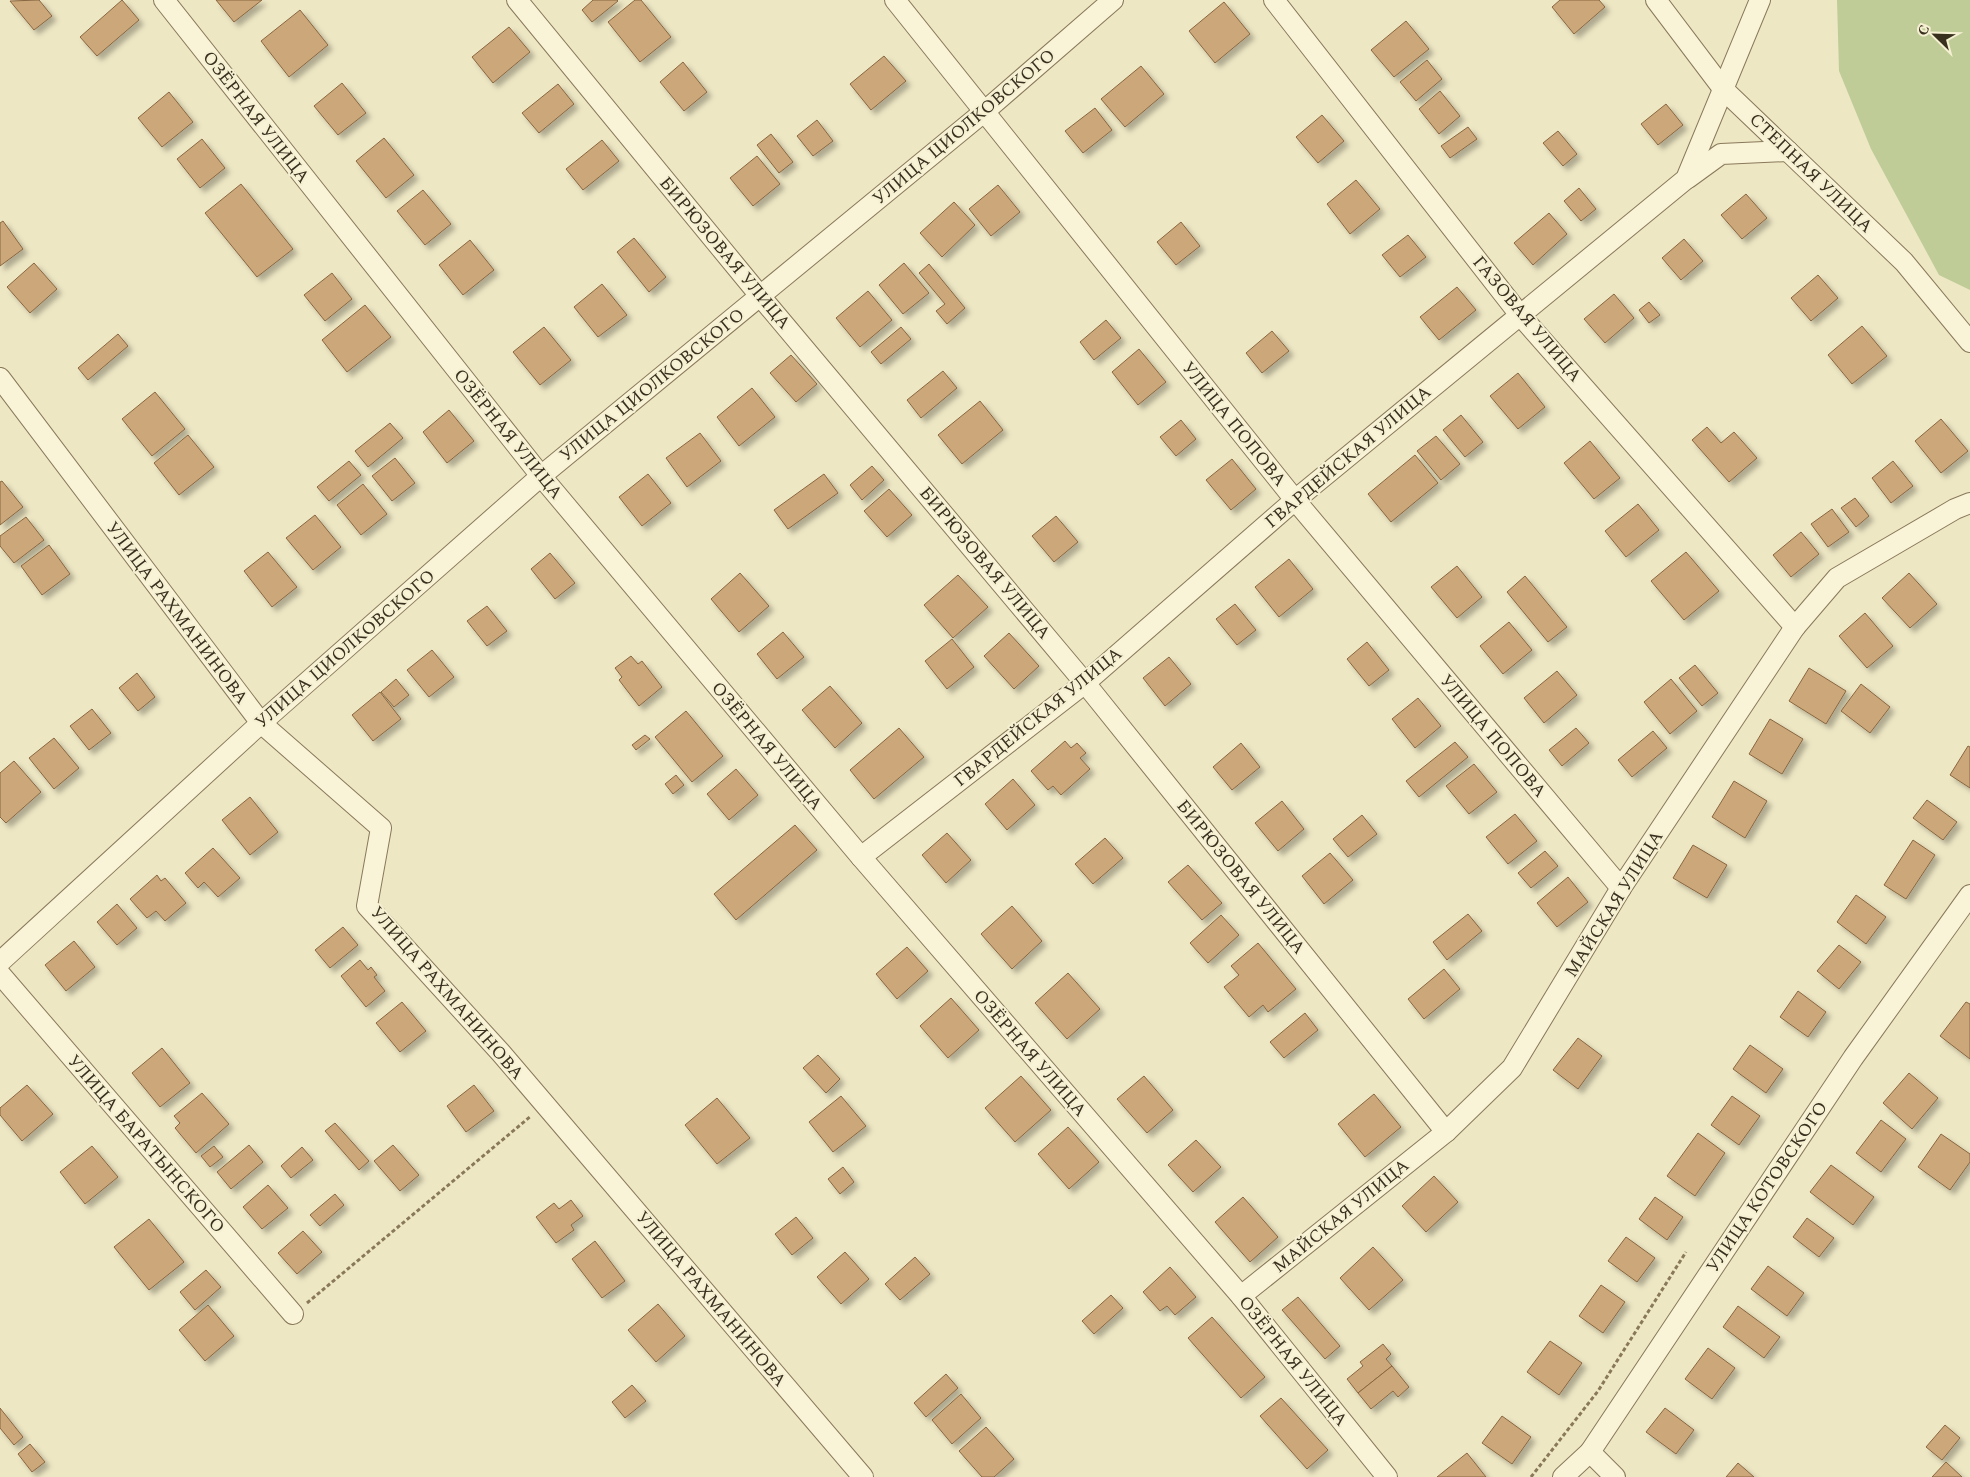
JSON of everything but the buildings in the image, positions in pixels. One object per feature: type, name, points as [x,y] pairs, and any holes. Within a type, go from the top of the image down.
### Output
[{"type":"street","name":"ОЗЁРНАЯ УЛИЦА","points":[[164,0],[541,476],[861,857],[1241,1296],[1387,1477]]},
{"type":"street","name":"БИРЮЗОВАЯ УЛИЦА","points":[[517,0],[761,297],[1085,682],[1446,1132]]},
{"type":"street","name":"УЛИЦА ПОПОВА","points":[[895,0],[1295,500],[1621,888]]},
{"type":"street","name":"УЛИЦА ЦИОЛКОВСКОГО","points":[[0,962],[261,723],[541,476],[985,111],[1113,0]]},
{"type":"street","name":"ГАЗОВАЯ УЛИЦА","points":[[1274,0],[1520,315],[1794,627]]},
{"type":"street","name":"СТЕПНАЯ УЛИЦА","points":[[1656,0],[1724,90],[1904,262],[1970,342]]},
{"type":"street","name":"ГВАРДЕЙСКАЯ УЛИЦА","points":[[861,857],[1085,682],[1295,500],[1686,179],[1760,0]]},
{"type":"street","points":[[1686,179],[1721,154],[1788,151]]},
{"type":"street","name":"УЛИЦА РАХМАНИНОВА","points":[[0,378],[261,723],[381,828],[367,906],[501,1053],[863,1477]]},
{"type":"street","name":"МАЙСКАЯ УЛИЦА","points":[[1241,1296],[1446,1132],[1512,1068],[1621,888],[1794,627],[1837,578],[1955,509],[1970,503]]},
{"type":"street","name":"УЛИЦА КОТОВСКОГО","points":[[1563,1477],[1590,1452],[1853,1058],[1970,895]]},
{"type":"street","name":"УЛИЦА БАРАТЫНСКОГО","points":[[0,974],[293,1314]]},
{"type":"street","points":[[1590,1452],[1615,1477]]},
{"type":"path","points":[[293,1314],[545,1105]]},
{"type":"path","points":[[1531,1477],[1598,1391],[1686,1252]]},
{"type":"green space","points":[[1837,0],[1970,0],[1970,290],[1939,275],[1871,149],[1839,71]]}]
